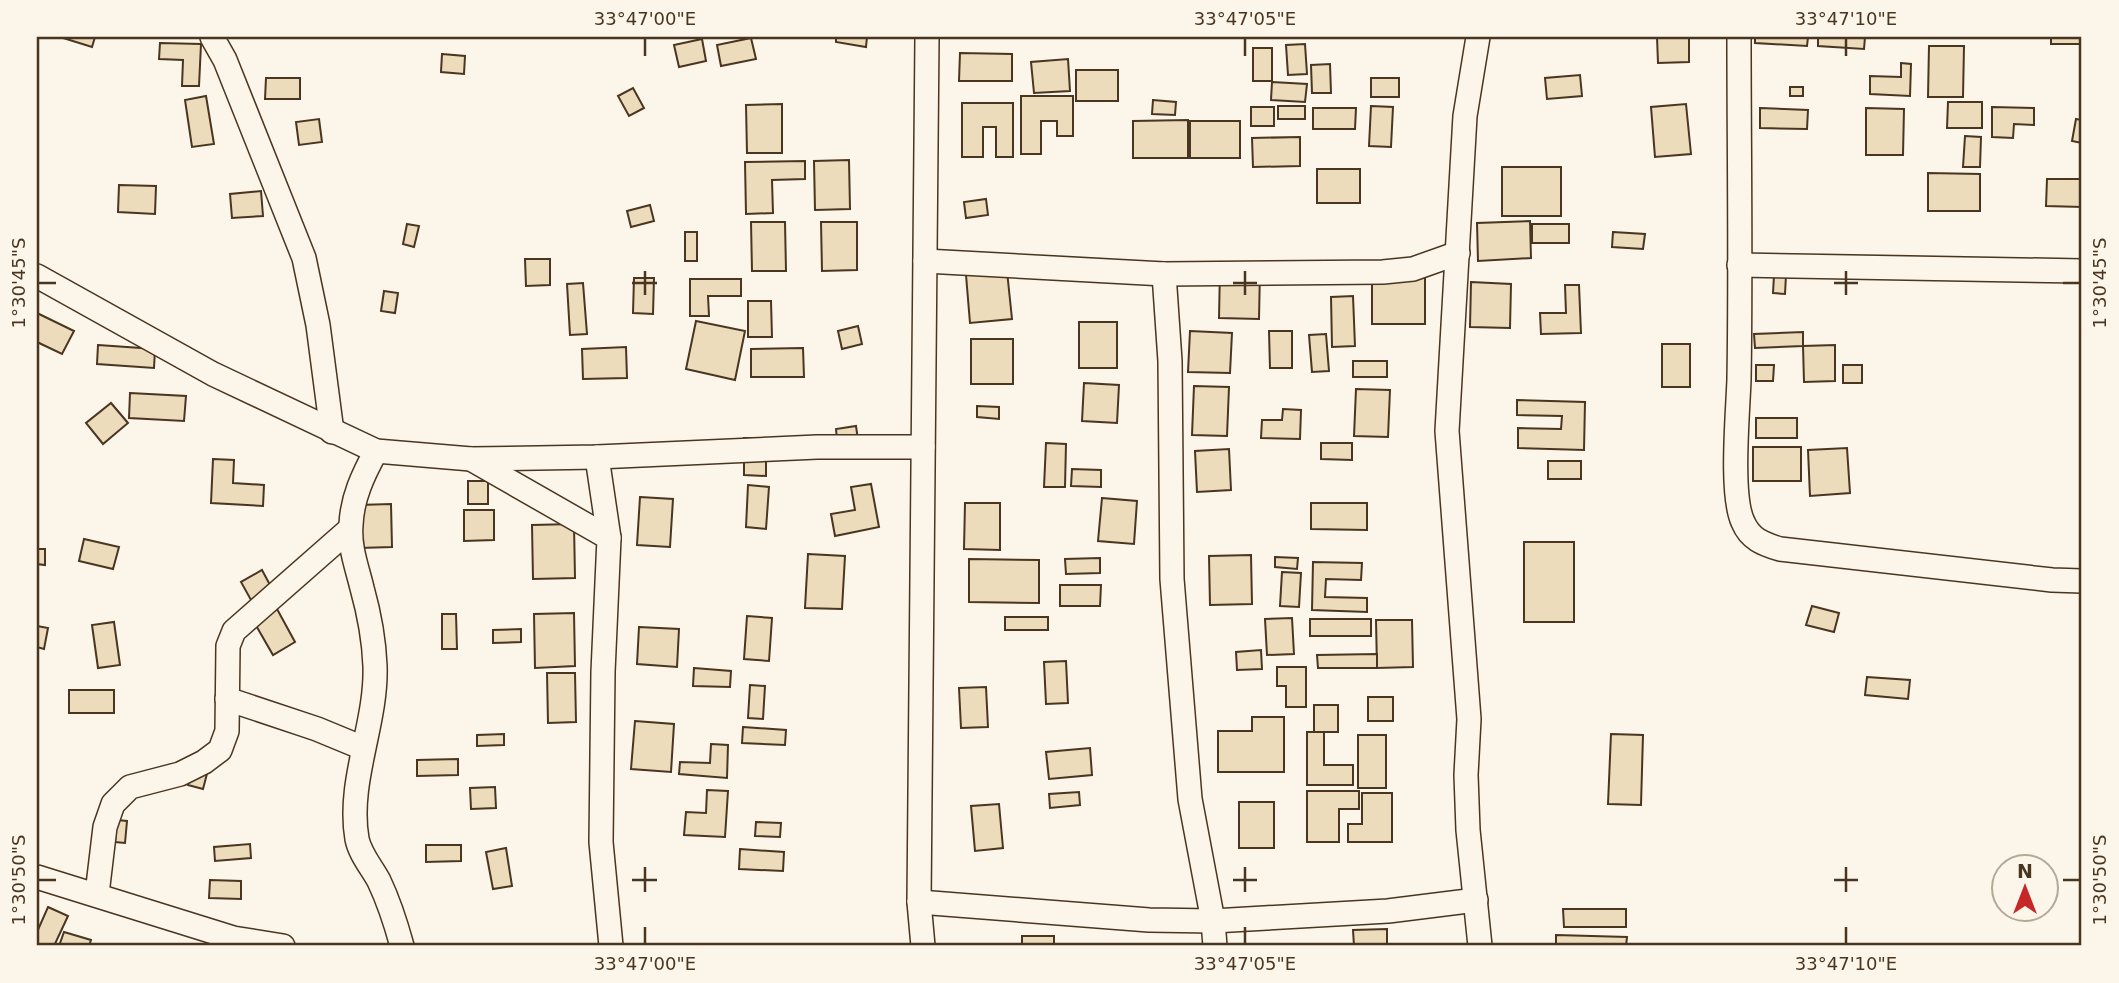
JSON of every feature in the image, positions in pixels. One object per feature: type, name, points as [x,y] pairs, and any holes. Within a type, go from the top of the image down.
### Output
[{"type":"street","points":[[212,37],[225,60],[304,258],[318,325],[332,432]]},
{"type":"street","points":[[923,946],[919,902],[927,37]]},
{"type":"street","points":[[1478,37],[1465,116],[1447,431],[1469,719],[1466,775],[1468,830],[1480,946]]},
{"type":"street","points":[[1739,37],[1736,492],[1742,521],[1751,535],[1762,544],[1780,549],[2082,581]]},
{"type":"street","points":[[925,261],[1164,274],[1383,272],[1413,269],[1458,253]]},
{"type":"street","points":[[1739,265],[2082,271]]},
{"type":"street","points":[[1164,274],[1170,361],[1172,579],[1190,799],[1213,921],[1215,946]]},
{"type":"street","points":[[37,276],[213,374],[376,451],[471,459],[597,457],[817,447],[923,447]]},
{"type":"street","points":[[376,451],[361,479],[352,505],[350,529],[353,557],[372,626],[375,666],[374,698],[363,748],[355,820],[358,842],[389,902],[402,946]]},
{"type":"street","points":[[597,457],[608,538],[601,842],[611,946]]},
{"type":"street","points":[[471,459],[608,538]]},
{"type":"street","points":[[96,894],[105,827],[113,804],[130,787],[180,774],[220,750],[227,731],[228,646],[234,631],[350,529]]},
{"type":"street","points":[[227,699],[317,729],[363,748]]},
{"type":"street","points":[[37,877],[233,938],[283,946]]},
{"type":"street","points":[[919,902],[1149,920],[1213,921],[1388,911],[1476,900]]},
{"type":"building","points":[[60,37],[95,37],[92,47]]},
{"type":"building","points":[[836,37],[867,37],[866,47],[836,42]]},
{"type":"building","points":[[1657,37],[1689,37],[1689,62],[1658,63]]},
{"type":"building","points":[[1755,37],[1808,37],[1807,46],[1755,43]]},
{"type":"building","points":[[1818,37],[1865,37],[1864,49],[1818,46]]},
{"type":"building","points":[[2051,37],[2082,37],[2082,44],[2051,44]]},
{"type":"building","points":[[751,38],[756,59],[721,66],[717,45]]},
{"type":"building","points":[[702,39],[706,61],[679,67],[674,45]]},
{"type":"building","points":[[160,43],[201,44],[199,86],[182,86],[183,60],[159,59]]},
{"type":"building","points":[[1305,44],[1307,74],[1288,75],[1286,45]]},
{"type":"building","points":[[1929,46],[1964,46],[1963,97],[1928,97]]},
{"type":"building","points":[[1253,48],[1272,48],[1272,81],[1253,81]]},
{"type":"building","points":[[960,53],[1012,54],[1012,81],[959,81]]},
{"type":"building","points":[[442,54],[465,56],[464,74],[441,72]]},
{"type":"building","points":[[1068,59],[1070,91],[1034,93],[1031,62]]},
{"type":"building","points":[[1901,63],[1911,64],[1910,96],[1870,94],[1870,76],[1901,77]]},
{"type":"building","points":[[1330,64],[1331,93],[1312,93],[1311,65]]},
{"type":"building","points":[[1076,70],[1118,70],[1118,101],[1076,101]]},
{"type":"building","points":[[1580,75],[1582,96],[1547,99],[1545,78]]},
{"type":"building","points":[[266,78],[300,78],[300,99],[265,99]]},
{"type":"building","points":[[1371,78],[1399,78],[1399,97],[1371,97]]},
{"type":"building","points":[[1272,82],[1307,84],[1305,102],[1271,100]]},
{"type":"building","points":[[1790,87],[1803,87],[1803,96],[1790,96]]},
{"type":"building","points":[[633,88],[644,108],[629,116],[618,96]]},
{"type":"building","points":[[206,96],[214,144],[192,147],[185,100]]},
{"type":"building","points":[[1021,96],[1073,96],[1073,136],[1057,136],[1057,121],[1041,121],[1041,154],[1021,154]]},
{"type":"building","points":[[1153,100],[1176,102],[1175,115],[1152,114]]},
{"type":"building","points":[[1948,102],[1982,102],[1982,128],[1947,128]]},
{"type":"building","points":[[962,103],[1013,103],[1013,157],[996,157],[996,127],[983,127],[983,157],[962,157]]},
{"type":"building","points":[[782,104],[782,153],[747,153],[746,105]]},
{"type":"building","points":[[1686,104],[1691,154],[1655,157],[1651,107]]},
{"type":"building","points":[[1278,106],[1305,106],[1305,119],[1278,119]]},
{"type":"building","points":[[1371,106],[1393,107],[1391,147],[1369,146]]},
{"type":"building","points":[[1251,107],[1274,107],[1274,126],[1251,126]]},
{"type":"building","points":[[1992,107],[2034,108],[2034,125],[2014,124],[2013,138],[1992,137]]},
{"type":"building","points":[[1313,108],[1356,108],[1355,129],[1313,129]]},
{"type":"building","points":[[1760,108],[1808,110],[1807,129],[1760,128]]},
{"type":"building","points":[[1866,108],[1904,109],[1903,155],[1866,155]]},
{"type":"building","points":[[319,119],[322,142],[299,145],[296,122]]},
{"type":"building","points":[[2076,119],[2082,120],[2082,143],[2072,141]]},
{"type":"building","points":[[1188,120],[1188,158],[1133,158],[1133,121]]},
{"type":"building","points":[[1190,121],[1240,121],[1240,158],[1190,158]]},
{"type":"building","points":[[1965,136],[1981,137],[1980,167],[1963,167]]},
{"type":"building","points":[[1300,137],[1300,166],[1253,167],[1252,138]]},
{"type":"building","points":[[849,160],[850,209],[815,210],[814,161]]},
{"type":"building","points":[[805,161],[805,179],[772,180],[773,213],[746,214],[745,162]]},
{"type":"building","points":[[1502,167],[1561,167],[1561,216],[1502,216]]},
{"type":"building","points":[[1317,169],[1360,169],[1360,203],[1317,203]]},
{"type":"building","points":[[1928,173],[1980,174],[1980,211],[1928,211]]},
{"type":"building","points":[[2047,179],[2082,179],[2082,207],[2046,206]]},
{"type":"building","points":[[119,185],[156,186],[155,214],[118,212]]},
{"type":"building","points":[[261,191],[263,216],[232,218],[230,194]]},
{"type":"building","points":[[986,199],[988,215],[966,218],[964,202]]},
{"type":"building","points":[[650,205],[654,221],[631,227],[627,211]]},
{"type":"building","points":[[1530,221],[1531,258],[1478,261],[1477,223]]},
{"type":"building","points":[[751,222],[785,222],[786,271],[752,271]]},
{"type":"building","points":[[821,222],[857,222],[857,270],[822,271]]},
{"type":"building","points":[[407,224],[419,226],[414,247],[403,244]]},
{"type":"building","points":[[1532,224],[1569,224],[1569,243],[1532,243]]},
{"type":"building","points":[[685,232],[697,232],[697,261],[685,261]]},
{"type":"building","points":[[1613,232],[1645,234],[1643,249],[1612,247]]},
{"type":"building","points":[[525,259],[550,259],[550,285],[526,286]]},
{"type":"building","points":[[1220,269],[1260,270],[1259,319],[1219,318]]},
{"type":"building","points":[[1007,271],[1012,319],[970,323],[966,275]]},
{"type":"building","points":[[1774,275],[1786,275],[1785,294],[1773,293]]},
{"type":"building","points":[[1372,276],[1425,276],[1425,324],[1372,324]]},
{"type":"building","points":[[634,278],[654,278],[653,314],[633,313]]},
{"type":"building","points":[[690,279],[741,279],[741,296],[708,296],[709,316],[690,316]]},
{"type":"building","points":[[1471,282],[1511,284],[1510,328],[1470,327]]},
{"type":"building","points":[[583,283],[587,334],[570,335],[567,284]]},
{"type":"building","points":[[1565,285],[1579,285],[1581,333],[1541,334],[1540,313],[1566,313]]},
{"type":"building","points":[[384,291],[398,293],[395,313],[381,311]]},
{"type":"building","points":[[1353,296],[1355,346],[1332,347],[1331,297]]},
{"type":"building","points":[[748,301],[771,301],[772,337],[748,337]]},
{"type":"building","points":[[37,313],[74,331],[62,354],[37,342]]},
{"type":"building","points":[[696,321],[745,331],[735,380],[686,369]]},
{"type":"building","points":[[1079,322],[1117,322],[1117,368],[1079,368]]},
{"type":"building","points":[[858,326],[862,344],[842,349],[838,331]]},
{"type":"building","points":[[1190,331],[1232,333],[1230,373],[1188,372]]},
{"type":"building","points":[[1269,331],[1292,331],[1292,368],[1270,368]]},
{"type":"building","points":[[1803,332],[1803,346],[1755,348],[1754,334]]},
{"type":"building","points":[[1326,334],[1329,371],[1312,372],[1309,335]]},
{"type":"building","points":[[971,339],[1013,339],[1013,384],[971,384]]},
{"type":"building","points":[[1662,344],[1690,344],[1690,387],[1662,387]]},
{"type":"building","points":[[98,345],[155,349],[154,368],[97,364]]},
{"type":"building","points":[[1835,345],[1835,381],[1804,382],[1803,346]]},
{"type":"building","points":[[626,347],[627,378],[583,379],[582,349]]},
{"type":"building","points":[[803,348],[804,377],[751,377],[751,349]]},
{"type":"building","points":[[1353,361],[1387,361],[1387,377],[1353,377]]},
{"type":"building","points":[[1756,365],[1774,365],[1773,381],[1756,381]]},
{"type":"building","points":[[1843,365],[1862,365],[1862,383],[1843,383]]},
{"type":"building","points":[[1084,383],[1119,385],[1117,423],[1082,421]]},
{"type":"building","points":[[1194,386],[1229,387],[1227,436],[1192,435]]},
{"type":"building","points":[[1356,389],[1390,390],[1388,437],[1354,436]]},
{"type":"building","points":[[130,393],[186,396],[184,421],[129,418]]},
{"type":"building","points":[[1517,400],[1585,402],[1584,450],[1518,448],[1518,428],[1561,429],[1562,416],[1517,415]]},
{"type":"building","points":[[111,403],[128,423],[103,444],[86,423]]},
{"type":"building","points":[[977,406],[999,407],[999,419],[977,417]]},
{"type":"building","points":[[1283,409],[1301,410],[1300,439],[1261,438],[1262,420],[1282,420]]},
{"type":"building","points":[[1756,418],[1797,418],[1797,438],[1756,438]]},
{"type":"building","points":[[856,426],[859,447],[838,450],[836,429]]},
{"type":"building","points":[[744,438],[766,438],[766,476],[744,475]]},
{"type":"building","points":[[1046,443],[1066,444],[1065,487],[1044,487]]},
{"type":"building","points":[[1321,443],[1352,443],[1352,460],[1321,459]]},
{"type":"building","points":[[1753,447],[1801,447],[1801,481],[1753,481]]},
{"type":"building","points":[[1847,448],[1850,493],[1810,496],[1808,450]]},
{"type":"building","points":[[1229,449],[1231,490],[1197,492],[1195,451]]},
{"type":"building","points":[[213,459],[234,460],[233,483],[264,485],[263,506],[211,503]]},
{"type":"building","points":[[1548,461],[1581,461],[1581,479],[1548,479]]},
{"type":"building","points":[[1072,469],[1101,470],[1101,487],[1071,486]]},
{"type":"building","points":[[468,481],[488,481],[488,504],[468,504]]},
{"type":"building","points":[[871,484],[879,527],[835,536],[831,514],[855,510],[851,487]]},
{"type":"building","points":[[748,485],[769,487],[766,529],[746,527]]},
{"type":"building","points":[[640,497],[673,499],[670,547],[637,545]]},
{"type":"building","points":[[1102,498],[1137,501],[1134,544],[1098,541]]},
{"type":"building","points":[[965,503],[1000,503],[1000,550],[964,549]]},
{"type":"building","points":[[1311,503],[1367,503],[1367,530],[1311,529]]},
{"type":"building","points":[[391,504],[392,547],[359,548],[358,505]]},
{"type":"building","points":[[464,510],[494,510],[494,540],[464,541]]},
{"type":"building","points":[[574,524],[575,578],[533,579],[532,525]]},
{"type":"building","points":[[84,539],[119,547],[113,569],[79,561]]},
{"type":"building","points":[[1524,542],[1574,542],[1574,622],[1524,622]]},
{"type":"building","points":[[37,549],[45,549],[45,565],[37,564]]},
{"type":"building","points":[[808,554],[845,556],[842,609],[805,608]]},
{"type":"building","points":[[1251,555],[1252,604],[1210,605],[1209,556]]},
{"type":"building","points":[[1275,557],[1298,558],[1297,569],[1275,567]]},
{"type":"building","points":[[1100,558],[1100,573],[1066,574],[1065,559]]},
{"type":"building","points":[[969,559],[1039,560],[1039,603],[969,602]]},
{"type":"building","points":[[1313,562],[1362,563],[1361,580],[1326,579],[1325,597],[1367,598],[1367,612],[1312,610]]},
{"type":"building","points":[[262,570],[277,598],[256,609],[241,582]]},
{"type":"building","points":[[1282,572],[1301,573],[1299,607],[1280,606]]},
{"type":"building","points":[[1060,585],[1101,585],[1100,606],[1060,606]]},
{"type":"building","points":[[1812,606],[1839,613],[1834,632],[1806,625]]},
{"type":"building","points":[[277,609],[295,642],[273,655],[254,622]]},
{"type":"building","points":[[574,613],[575,666],[535,668],[534,614]]},
{"type":"building","points":[[442,614],[456,614],[457,649],[442,649]]},
{"type":"building","points":[[747,616],[772,618],[769,661],[744,659]]},
{"type":"building","points":[[1005,617],[1048,617],[1048,630],[1005,630]]},
{"type":"building","points":[[1292,618],[1294,654],[1267,655],[1265,619]]},
{"type":"building","points":[[1310,619],[1371,619],[1371,636],[1310,636]]},
{"type":"building","points":[[1376,620],[1412,620],[1413,667],[1377,668]]},
{"type":"building","points":[[114,622],[120,665],[98,668],[92,625]]},
{"type":"building","points":[[37,626],[48,628],[44,649],[37,647]]},
{"type":"building","points":[[639,627],[679,629],[677,667],[637,664]]},
{"type":"building","points":[[521,629],[521,642],[493,643],[493,630]]},
{"type":"building","points":[[1261,650],[1262,669],[1237,670],[1236,652]]},
{"type":"building","points":[[1377,654],[1377,668],[1318,668],[1317,655]]},
{"type":"building","points":[[1066,661],[1068,703],[1046,704],[1044,662]]},
{"type":"building","points":[[1277,667],[1306,667],[1306,707],[1286,707],[1286,686],[1277,686]]},
{"type":"building","points":[[694,668],[731,671],[730,687],[693,686]]},
{"type":"building","points":[[547,673],[575,673],[576,722],[548,723]]},
{"type":"building","points":[[1867,677],[1910,680],[1908,699],[1865,695]]},
{"type":"building","points":[[750,685],[765,686],[763,719],[748,718]]},
{"type":"building","points":[[986,687],[988,727],[961,728],[959,688]]},
{"type":"building","points":[[69,690],[114,690],[114,713],[69,713]]},
{"type":"building","points":[[1368,697],[1393,697],[1393,721],[1368,721]]},
{"type":"building","points":[[1314,705],[1338,705],[1338,732],[1314,732]]},
{"type":"building","points":[[1252,717],[1284,717],[1284,772],[1218,772],[1218,731],[1252,731]]},
{"type":"building","points":[[635,721],[674,724],[671,772],[631,769]]},
{"type":"building","points":[[743,727],[786,730],[785,745],[742,743]]},
{"type":"building","points":[[1307,732],[1324,732],[1324,765],[1353,765],[1353,785],[1307,785]]},
{"type":"building","points":[[504,734],[504,745],[477,746],[477,735]]},
{"type":"building","points":[[1611,734],[1643,735],[1641,805],[1608,804]]},
{"type":"building","points":[[1358,735],[1386,735],[1386,788],[1358,788]]},
{"type":"building","points":[[711,744],[728,745],[727,778],[679,774],[680,762],[710,763]]},
{"type":"building","points":[[1090,748],[1092,775],[1049,779],[1046,752]]},
{"type":"building","points":[[458,759],[458,775],[417,776],[417,760]]},
{"type":"building","points":[[193,762],[209,766],[203,789],[188,785]]},
{"type":"building","points":[[495,787],[496,808],[471,809],[470,788]]},
{"type":"building","points":[[707,790],[728,791],[725,837],[684,835],[686,812],[706,813]]},
{"type":"building","points":[[1307,791],[1359,791],[1359,809],[1339,809],[1339,842],[1307,842]]},
{"type":"building","points":[[1079,792],[1080,805],[1050,808],[1049,794]]},
{"type":"building","points":[[1362,793],[1392,793],[1392,842],[1348,842],[1348,824],[1362,824]]},
{"type":"building","points":[[1239,802],[1274,802],[1274,848],[1239,848]]},
{"type":"building","points":[[999,804],[1003,848],[975,851],[971,806]]},
{"type":"building","points":[[117,820],[127,821],[125,843],[115,842]]},
{"type":"building","points":[[756,822],[781,823],[780,837],[755,836]]},
{"type":"building","points":[[250,844],[251,858],[215,861],[214,847]]},
{"type":"building","points":[[426,845],[461,845],[461,861],[426,862]]},
{"type":"building","points":[[506,848],[512,886],[493,889],[486,852]]},
{"type":"building","points":[[740,849],[784,852],[783,871],[739,869]]},
{"type":"building","points":[[210,880],[241,881],[241,899],[209,898]]},
{"type":"building","points":[[48,907],[68,916],[54,946],[37,946],[37,932]]},
{"type":"building","points":[[1563,909],[1626,909],[1626,927],[1564,927]]},
{"type":"building","points":[[1387,929],[1387,946],[1354,946],[1353,930]]},
{"type":"building","points":[[64,932],[91,940],[89,946],[59,946]]},
{"type":"building","points":[[1556,935],[1627,937],[1626,946],[1556,946]]},
{"type":"building","points":[[1022,936],[1054,936],[1054,946],[1022,946]]}]
